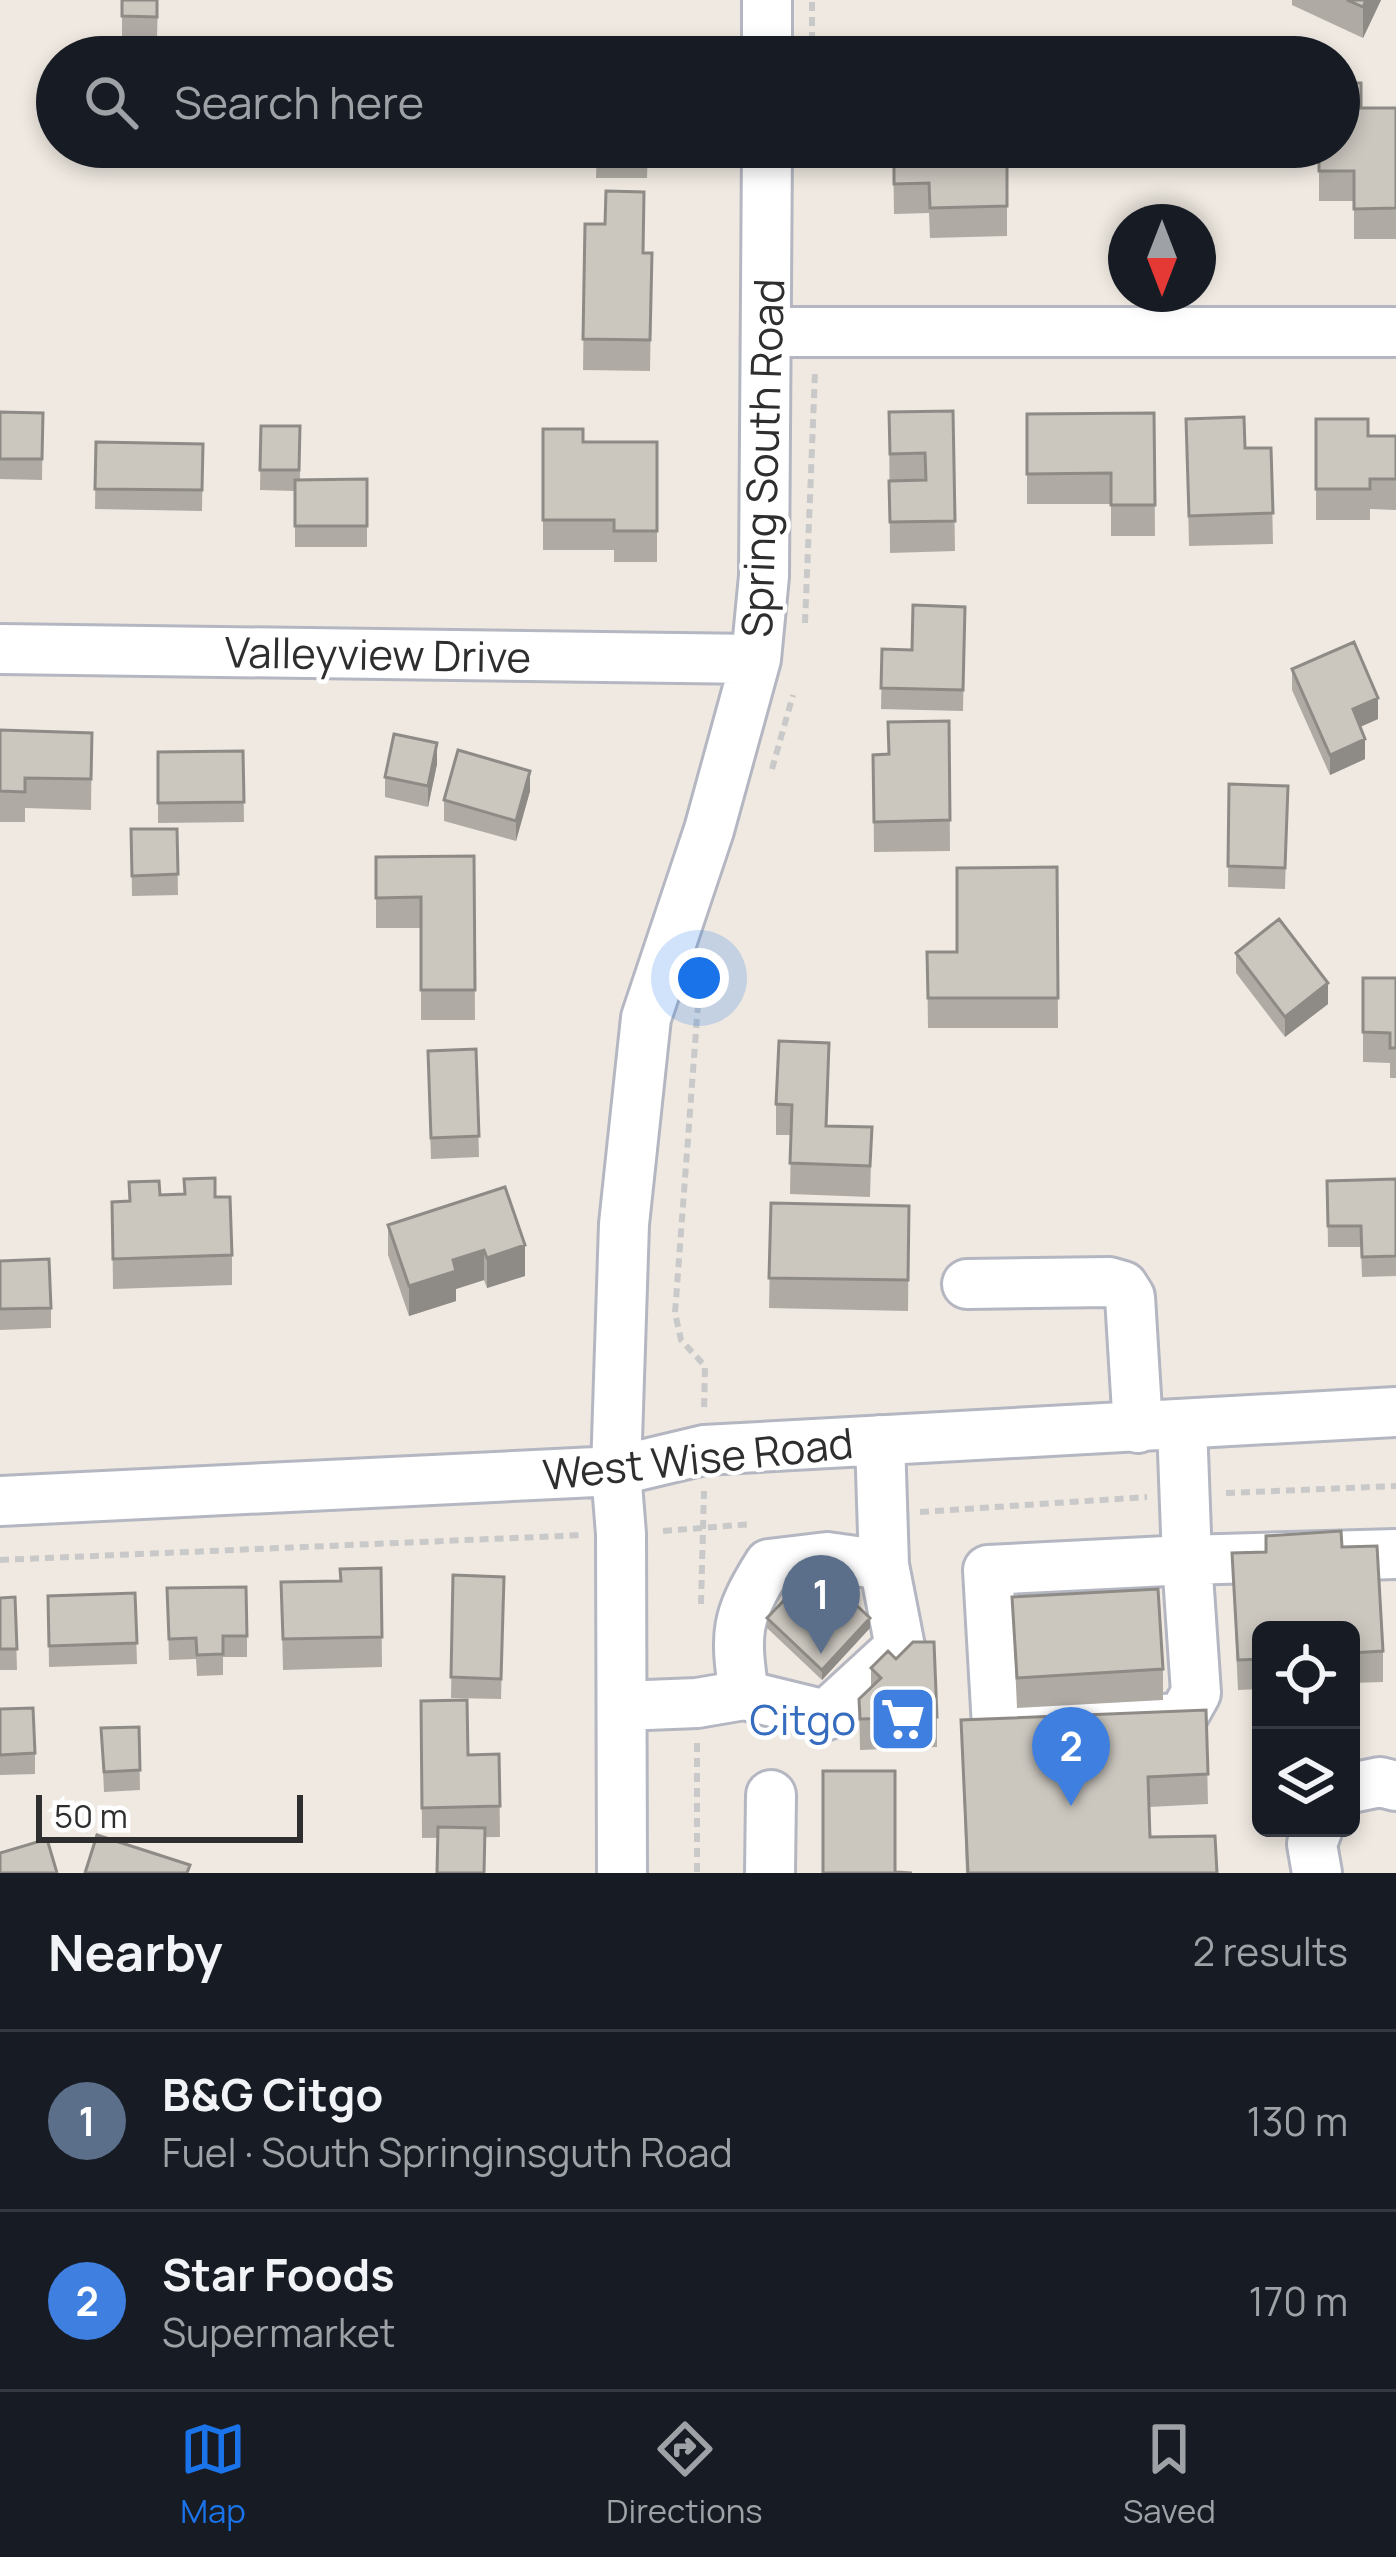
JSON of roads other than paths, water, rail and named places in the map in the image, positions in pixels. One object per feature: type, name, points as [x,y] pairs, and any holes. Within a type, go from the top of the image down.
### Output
[{"type":"street","points":[[766,0],[767,36]]},
{"type":"street","name":"Spring South Road","points":[[622,1873],[621,1534],[616,1471],[624,1224],[646,1018],[709,830],[756,659],[764,576],[767,168]]},
{"type":"street","points":[[767,332],[1396,332]]},
{"type":"street","name":"Valleyview Drive","points":[[0,650],[756,659]]},
{"type":"street","points":[[967,1284],[1109,1282],[1123,1286],[1130,1297],[1160,1426],[1186,1495],[1187,1560],[1196,1693],[1182,1718],[997,1727],[988,1570],[1187,1560],[1396,1554]]},
{"type":"street","name":"West Wise Road","points":[[0,1501],[616,1471],[704,1450],[1396,1412]]},
{"type":"street","points":[[622,1706],[697,1703],[745,1694],[826,1715],[900,1646],[884,1565],[880,1440]]},
{"type":"street","points":[[745,1694],[736,1640],[747,1599],[769,1564],[827,1557],[884,1565]]},
{"type":"street","points":[[1360,1786],[1380,1782],[1396,1786]]},
{"type":"street","points":[[770,1873],[772,1795]]},
{"type":"street","points":[[1315,1837],[1317,1873]]},
{"type":"place","name":"B&G Citgo","points":[[821,1654]]},
{"type":"place","name":"Citgo","points":[[903,1719]]},
{"type":"place","name":"Star Foods","points":[[1071,1806]]}]
